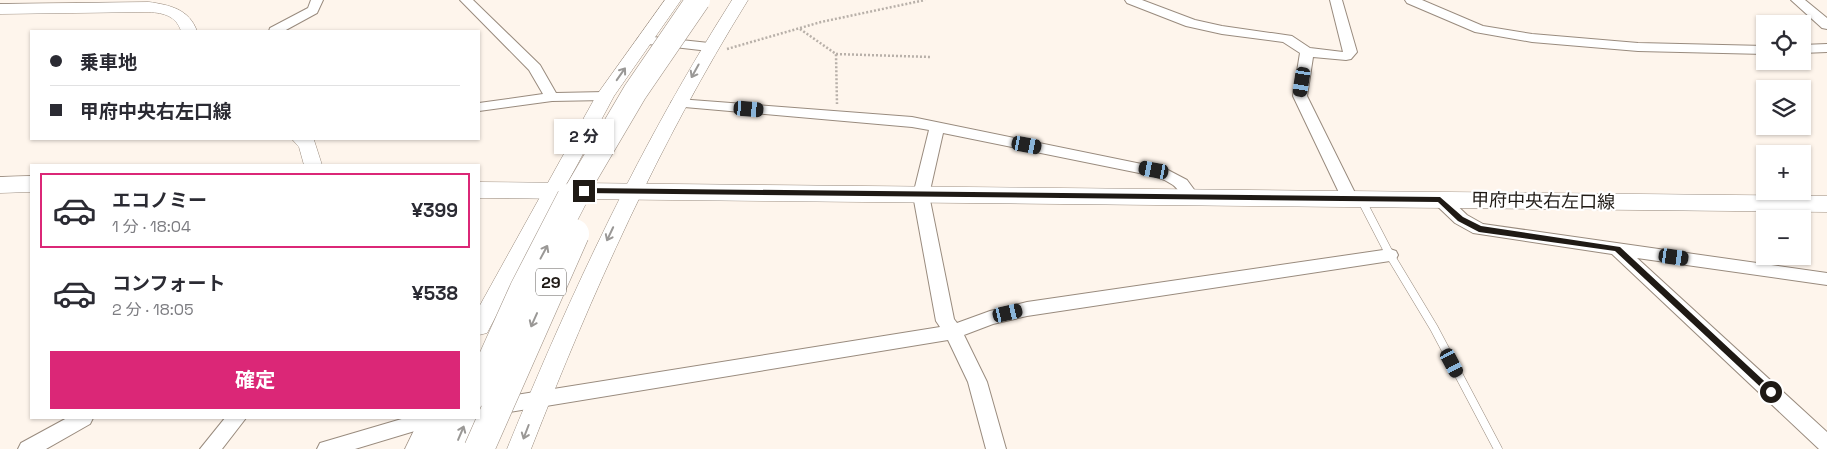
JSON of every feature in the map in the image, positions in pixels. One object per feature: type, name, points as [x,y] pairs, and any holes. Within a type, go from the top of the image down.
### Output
[{"type":"highway","name":"29","points":[[480,389],[531,278],[582,182],[614,105],[698,0]]},
{"type":"highway","name":"29","points":[[479,449],[514,366],[578,226],[614,105]]},
{"type":"highway","points":[[424,449],[433,419]]},
{"type":"highway","points":[[455,449],[468,419]]},
{"type":"main road","points":[[0,185],[30,184]]},
{"type":"main road","name":"甲府中央右左口線","points":[[480,190],[1827,204]]},
{"type":"street","points":[[277,30],[313,10],[317,0]]},
{"type":"street","points":[[466,0],[535,68],[552,97]]},
{"type":"street","points":[[480,325],[552,191],[614,105],[644,40],[674,0]]},
{"type":"street","points":[[519,449],[611,231],[709,47],[740,0]]},
{"type":"street","points":[[1131,0],[1168,16],[1191,23],[1222,30],[1287,39],[1307,52],[1346,56],[1350,52],[1336,0]]},
{"type":"street","points":[[1411,0],[1480,29],[1516,36],[1606,45],[1756,50]]},
{"type":"street","points":[[1797,0],[1827,25]]},
{"type":"street","points":[[0,9],[149,7],[171,10],[182,17],[188,30]]},
{"type":"street","points":[[644,40],[709,47]]},
{"type":"street","points":[[1811,49],[1827,48]]},
{"type":"street","points":[[1307,52],[1300,96],[1355,198]]},
{"type":"street","points":[[480,106],[552,97],[614,105]]},
{"type":"street","points":[[678,103],[912,122],[1154,170],[1170,175],[1184,184],[1193,198]]},
{"type":"street","points":[[937,127],[921,195],[945,321],[976,374],[996,449]]},
{"type":"street","points":[[302,140],[308,144],[313,164]]},
{"type":"street","points":[[1440,200],[1461,219],[1479,229],[1827,279]]},
{"type":"street","points":[[1617,249],[1827,444]]},
{"type":"street","points":[[480,409],[953,332],[990,318],[1027,309],[1390,255]]},
{"type":"street","points":[[28,449],[81,419]]},
{"type":"street","points":[[210,449],[235,419]]},
{"type":"street","points":[[327,449],[430,419]]},
{"type":"street","points":[[417,449],[432,419]]},
{"type":"lane","points":[[1355,198],[1434,328],[1498,449]]},
{"type":"path","points":[[709,47],[720,49],[734,48],[821,22],[925,0]]},
{"type":"path","points":[[800,29],[836,54],[930,57]]},
{"type":"path","points":[[836,54],[838,117]]},
{"type":"route","points":[[584,191],[1440,200],[1461,219],[1479,229],[1617,249],[1771,392]]}]
